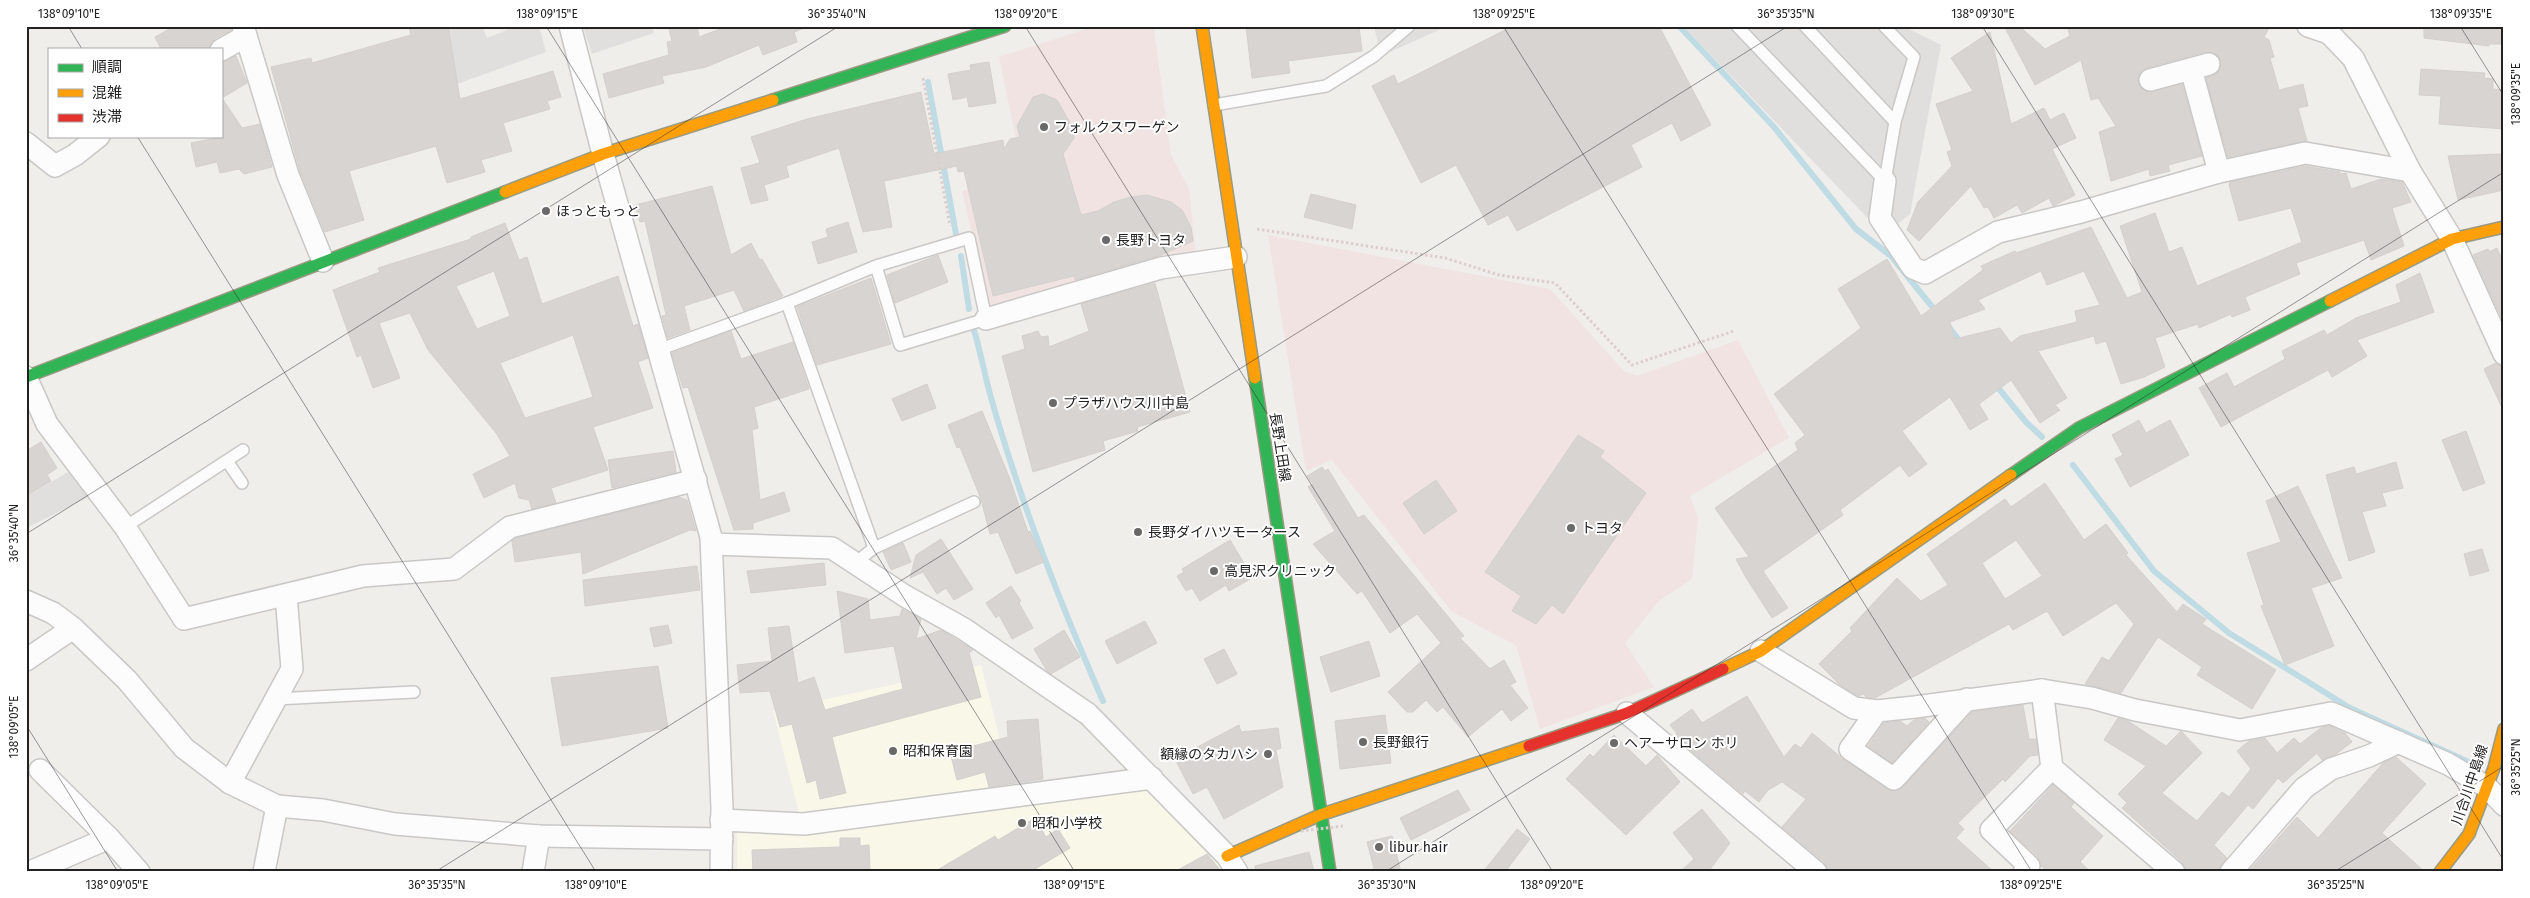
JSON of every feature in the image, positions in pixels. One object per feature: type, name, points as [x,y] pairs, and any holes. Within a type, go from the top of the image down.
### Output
[{"type":"street","points":[[570,26],[603,154],[696,480],[712,544],[722,829],[721,872]]},
{"type":"street","points":[[696,480],[510,527],[454,570],[363,576],[184,618],[125,527],[47,424],[26,377],[603,154],[1005,26]]},
{"type":"street","name":"長野上田線","points":[[1202,26],[1330,872]]},
{"type":"street","points":[[2308,26],[2331,30],[2352,58],[2410,171],[2452,239],[2504,354]]},
{"type":"street","points":[[222,49],[244,31],[288,175],[323,261]]},
{"type":"street","points":[[2150,80],[2200,67],[2219,172]]},
{"type":"street","points":[[26,143],[55,166],[75,155],[96,138]]},
{"type":"street","points":[[1885,181],[1880,218],[1913,268],[1925,273],[1998,232],[2081,212],[2219,172],[2305,153],[2410,171]]},
{"type":"street","points":[[712,544],[832,548],[905,596],[964,629],[1088,714],[1152,778],[1232,864],[1320,815],[1627,713],[1761,651],[2078,428],[2452,239],[2504,227]]},
{"type":"street","points":[[986,319],[1161,268],[1236,257]]},
{"type":"street","points":[[230,783],[292,669],[286,595]]},
{"type":"street","points":[[26,601],[53,612],[72,628],[127,680],[184,748],[230,783],[277,806],[322,810],[395,824],[539,836],[804,824],[1152,778]]},
{"type":"street","points":[[26,660],[72,628]]},
{"type":"street","points":[[1761,651],[1854,708],[1877,711],[2042,690],[2092,698],[2135,710],[2240,730],[2331,713],[2448,764],[2495,778],[2504,804]]},
{"type":"street","points":[[2042,690],[2052,768],[2174,872]]},
{"type":"street","points":[[1877,711],[1850,749],[1894,779],[1967,699]]},
{"type":"street","points":[[1627,713],[1815,871]]},
{"type":"street","name":"川合川中島線","points":[[2447,868],[2469,834],[2495,778],[2504,729]]},
{"type":"street","points":[[2231,872],[2304,788],[2331,769],[2369,756],[2399,742]]},
{"type":"street","points":[[2024,872],[2029,866],[1991,830],[2052,768]]},
{"type":"street","points":[[40,770],[109,838],[139,872]]},
{"type":"street","points":[[264,872],[277,806]]},
{"type":"street","points":[[533,872],[539,836]]},
{"type":"street","points":[[30,872],[109,838]]},
{"type":"lane","points":[[1213,105],[1326,86],[1374,56],[1409,26]]},
{"type":"lane","points":[[1737,26],[1885,181]]},
{"type":"lane","points":[[1806,26],[1895,122]]},
{"type":"lane","points":[[1884,26],[1914,57],[1895,122],[1885,181]]},
{"type":"lane","points":[[658,350],[787,303],[876,266],[969,238],[986,319],[900,345],[876,266]]},
{"type":"lane","points":[[787,303],[874,548]]},
{"type":"lane","points":[[125,527],[243,450]]},
{"type":"lane","points":[[227,461],[242,483]]},
{"type":"lane","points":[[855,563],[874,548],[974,502]]},
{"type":"lane","points":[[275,699],[414,692]]},
{"type":"path","points":[[922,72],[953,243]]},
{"type":"path","points":[[1231,225],[1445,258],[1499,276],[1555,283],[1632,365],[1734,331]]},
{"type":"path","points":[[1301,831],[1343,826]]},
{"type":"shaded area","points":[[445,26],[482,26],[487,38],[517,26],[539,26],[546,52],[457,84]]},
{"type":"shaded area","points":[[583,26],[651,26],[654,33],[592,54]]},
{"type":"shaded area","points":[[1096,26],[1148,26],[1154,29],[1171,155],[1189,188],[1196,256],[990,311],[962,191],[1024,177],[999,57]]},
{"type":"shaded area","points":[[1374,26],[1448,26],[1381,56]]},
{"type":"shaded area","points":[[1683,26],[1903,26],[1941,45],[1910,214],[1884,235]]},
{"type":"shaded area","points":[[1268,235],[1550,289],[1624,371],[1637,376],[1738,340],[1789,438],[1690,496],[1698,518],[1692,579],[1659,601],[1625,643],[1654,687],[1540,729],[1516,645],[1452,612],[1332,460],[1306,471]]},
{"type":"shaded area","points":[[68,472],[91,496],[26,528],[26,497]]},
{"type":"shaded area","name":"昭和保育園","points":[[981,665],[1013,790],[799,813],[773,711]]},
{"type":"shaded area","name":"昭和小学校","points":[[1147,785],[1230,872],[737,872],[737,831]]},
{"type":"building","points":[[175,26],[231,26],[231,30],[214,39],[210,48],[160,48],[155,37]]},
{"type":"building","points":[[409,26],[448,26],[460,99],[553,71],[561,97],[547,101],[550,109],[503,123],[512,151],[481,160],[485,172],[447,183],[436,146],[349,171],[364,220],[325,232],[300,171],[271,67],[311,58],[312,63],[411,35]]},
{"type":"building","points":[[682,26],[697,26],[699,37],[728,26],[804,28],[794,32],[797,42],[763,55],[759,45],[706,67],[662,76],[664,83],[609,98],[603,74],[669,55],[667,42],[672,41],[669,29]]},
{"type":"building","points":[[1246,26],[1359,26],[1362,51],[1288,61],[1290,73],[1252,78]]},
{"type":"building","points":[[1513,26],[1659,26],[1711,125],[1681,141],[1672,123],[1631,145],[1642,167],[1517,231],[1508,215],[1488,225],[1456,165],[1421,183],[1372,86],[1394,75],[1398,84]]},
{"type":"building","points":[[2004,26],[2019,26],[2045,49],[2070,36],[2067,26],[2270,26],[2264,37],[2269,40],[2274,57],[2270,58],[2279,90],[2303,84],[2308,106],[2298,108],[2307,141],[2228,157],[2206,78],[2218,72],[2221,61],[2217,55],[2206,52],[2147,68],[2138,77],[2141,88],[2147,92],[2182,84],[2202,156],[2168,165],[2170,171],[2150,176],[2149,169],[2111,181],[2099,132],[2116,126],[2098,98],[2091,100],[2081,60],[2035,85]]},
{"type":"building","points":[[2424,26],[2504,26],[2504,44],[2489,44],[2489,46],[2424,38]]},
{"type":"building","points":[[1990,32],[2011,124],[2044,108],[2050,120],[2064,113],[2076,138],[2052,149],[2075,195],[2053,206],[2049,198],[2022,213],[2017,205],[1994,218],[1988,207],[1984,208],[1971,186],[1919,241],[1907,230],[1918,202],[1952,166],[1947,152],[1952,150],[1936,104],[1973,91],[1951,58]]},
{"type":"building","points":[[236,56],[247,83],[222,98],[222,62]]},
{"type":"building","points":[[989,62],[996,103],[969,107],[967,97],[953,100],[948,74],[971,70],[970,65]]},
{"type":"building","points":[[2421,69],[2485,73],[2484,78],[2493,79],[2493,89],[2504,90],[2504,129],[2439,124],[2441,96],[2419,95]]},
{"type":"building","points":[[921,92],[934,154],[1003,140],[1004,149],[1010,139],[1020,137],[1017,126],[1033,97],[1043,94],[1057,100],[1073,128],[1074,138],[1063,154],[1081,215],[1098,211],[1114,202],[1147,195],[1171,202],[1182,210],[1191,227],[1193,241],[1161,255],[1075,280],[1074,276],[993,296],[964,171],[958,172],[957,166],[884,181],[892,227],[863,232],[839,148],[786,166],[789,177],[764,185],[768,200],[751,204],[741,168],[760,163],[751,137],[807,119]]},
{"type":"building","points":[[222,98],[242,128],[260,124],[272,167],[244,174],[239,169],[220,173],[217,162],[196,167],[191,143],[222,138]]},
{"type":"building","points":[[2504,154],[2504,190],[2458,200],[2448,156]]},
{"type":"building","points":[[2305,166],[2340,172],[2341,174],[2346,173],[2351,189],[2381,179],[2402,182],[2411,202],[2392,208],[2404,246],[2371,260],[2364,240],[2296,263],[2300,274],[2245,297],[2250,310],[2232,317],[2231,314],[2199,328],[2198,324],[2155,338],[2165,367],[2144,377],[2121,384],[2106,341],[2096,344],[2094,336],[2038,351],[2067,398],[2055,405],[2060,410],[2040,423],[2011,380],[1979,404],[1988,419],[1970,430],[1950,397],[1902,431],[1927,464],[1909,477],[1900,465],[1840,510],[1843,515],[1763,571],[1788,608],[1772,618],[1736,559],[1749,557],[1715,508],[1798,450],[1795,443],[1805,435],[1774,394],[1861,328],[1838,289],[1887,259],[1921,316],[1983,270],[1981,266],[2015,251],[2016,253],[2091,227],[2127,298],[2142,292],[2120,226],[2155,213],[2169,252],[2182,247],[2197,286],[2302,242],[2291,208],[2239,221],[2229,185],[2230,182]],"holes":[[[2041,271],[2047,285],[2084,271],[2100,305],[2075,311],[2077,322],[2020,336],[2011,343],[2000,328],[1955,339],[1950,322],[1985,309],[1978,300]]]},
{"type":"building","points":[[712,186],[731,255],[751,243],[783,296],[744,311],[734,290],[684,306],[690,330],[668,338],[662,316],[666,315],[645,221],[640,222],[635,205]]},
{"type":"building","points":[[1311,194],[1356,205],[1352,229],[1304,217]]},
{"type":"building","points":[[848,222],[857,252],[818,264],[812,242],[828,237],[826,229]]},
{"type":"building","points":[[505,223],[519,260],[527,257],[542,304],[618,276],[633,326],[638,324],[648,358],[638,362],[653,408],[593,427],[608,470],[551,488],[556,503],[532,509],[529,500],[519,498],[515,483],[484,498],[473,474],[510,456],[496,433],[428,350],[410,313],[379,323],[400,378],[373,388],[361,355],[357,357],[333,290],[380,272],[378,268],[471,239],[471,237]],"holes":[[[494,271],[510,316],[477,329],[456,286]],[[573,335],[593,397],[525,418],[500,363]]]},
{"type":"building","points":[[2497,248],[2504,264],[2504,323],[2473,255],[2488,249],[2489,252]]},
{"type":"building","points":[[938,255],[948,282],[895,303],[887,275]]},
{"type":"building","points":[[2420,273],[2434,312],[2357,340],[2367,356],[2332,377],[2328,370],[2221,427],[2199,388],[2227,373],[2234,387],[2285,359],[2282,351],[2324,330],[2327,335],[2356,318],[2401,302],[2396,285]]},
{"type":"building","points":[[871,278],[891,344],[817,365],[797,307]]},
{"type":"building","points":[[1155,283],[1190,412],[1137,427],[1138,431],[1103,441],[1105,450],[1033,472],[1002,356],[1025,349],[1022,336],[1038,331],[1041,337],[1048,336],[1049,347],[1089,331],[1081,304]]},
{"type":"building","points":[[731,331],[741,359],[793,342],[809,389],[754,407],[758,428],[752,430],[760,500],[784,492],[790,511],[753,523],[753,529],[734,530],[688,387],[683,388],[672,353]]},
{"type":"building","points":[[2496,363],[2504,366],[2504,412],[2484,369]]},
{"type":"building","points":[[927,384],[936,408],[902,421],[892,399]]},
{"type":"building","points":[[982,411],[1010,479],[1028,532],[1030,531],[1044,562],[1016,574],[998,532],[990,534],[981,499],[960,447],[957,448],[948,425]]},
{"type":"building","points":[[2139,420],[2146,433],[2170,420],[2189,455],[2130,487],[2115,459],[2123,455],[2112,435]]},
{"type":"building","points":[[2466,431],[2485,483],[2463,491],[2442,440]]},
{"type":"building","points":[[1578,435],[1604,451],[1600,457],[1646,493],[1563,614],[1552,605],[1536,624],[1512,611],[1521,596],[1485,572]]},
{"type":"building","points":[[41,442],[57,468],[47,475],[51,481],[26,496],[26,451]]},
{"type":"building","points":[[673,451],[676,472],[612,488],[608,460]]},
{"type":"building","points":[[2396,462],[2403,488],[2382,493],[2386,506],[2362,512],[2375,552],[2349,561],[2326,475],[2354,467],[2356,474]]},
{"type":"building","points":[[1322,467],[1325,471],[1328,469],[1358,518],[1364,515],[1464,636],[1460,638],[1490,669],[1504,660],[1516,682],[1510,685],[1528,708],[1511,721],[1502,709],[1468,737],[1443,707],[1437,712],[1426,700],[1413,712],[1407,712],[1388,692],[1441,643],[1417,614],[1390,633],[1362,591],[1357,594],[1313,544],[1335,531],[1308,487],[1313,484],[1307,476]]},
{"type":"building","points":[[1436,480],[1457,511],[1424,534],[1403,503]]},
{"type":"building","points":[[2045,483],[2084,540],[2106,524],[2128,553],[2126,555],[2177,612],[2183,604],[2206,619],[2202,624],[2276,670],[2252,709],[2197,675],[2202,667],[2158,637],[2121,693],[2085,684],[2102,657],[2109,661],[2134,624],[2116,603],[2063,636],[2047,611],[2013,630],[2009,624],[1875,698],[1866,697],[1864,694],[1858,696],[1839,684],[1819,664],[1852,631],[1850,628],[1897,578],[1921,601],[1948,585],[1927,554],[2005,499],[2011,507]],"holes":[[[2016,540],[2042,576],[2005,599],[1982,563]]]},
{"type":"building","points":[[2298,486],[2342,578],[2311,588],[2334,646],[2285,665],[2261,606],[2264,605],[2247,553],[2281,542],[2266,501]]},
{"type":"building","points":[[679,497],[687,500],[696,531],[690,530],[583,574],[581,552],[515,562],[512,541],[515,538]]},
{"type":"building","points":[[941,539],[973,589],[954,600],[946,588],[937,594],[923,572],[910,578],[916,555]]},
{"type":"building","name":"高見沢クリニック","points":[[1230,540],[1245,565],[1243,566],[1250,579],[1229,591],[1226,585],[1200,601],[1192,588],[1186,591],[1177,576],[1184,572],[1182,569]]},
{"type":"building","points":[[903,543],[911,562],[891,570],[883,552]]},
{"type":"building","points":[[2482,549],[2489,571],[2470,576],[2464,554]]},
{"type":"building","points":[[824,563],[826,585],[751,593],[747,571]]},
{"type":"building","points":[[697,566],[700,590],[585,606],[583,580]]},
{"type":"building","points":[[1011,586],[1021,601],[1019,603],[1033,628],[1012,639],[999,615],[996,618],[986,603]]},
{"type":"building","points":[[837,591],[868,599],[870,620],[900,616],[902,609],[921,619],[916,639],[941,630],[973,650],[969,653],[981,697],[832,737],[846,793],[820,799],[816,780],[807,783],[792,724],[780,727],[770,691],[740,693],[737,665],[772,661],[768,628],[789,626],[798,683],[814,677],[825,710],[903,689],[894,646],[845,653]]},
{"type":"building","points":[[1145,621],[1157,643],[1117,664],[1105,641]]},
{"type":"building","points":[[668,625],[672,643],[654,647],[650,628]]},
{"type":"building","points":[[1064,630],[1080,657],[1051,674],[1047,671],[1034,649]]},
{"type":"building","points":[[1369,641],[1380,676],[1331,692],[1320,657]]},
{"type":"building","points":[[1224,649],[1237,674],[1217,684],[1204,659]]},
{"type":"building","points":[[658,666],[668,728],[562,746],[551,678]]},
{"type":"building","points":[[1747,696],[1784,757],[1795,744],[1801,748],[1812,733],[1843,759],[1893,791],[1903,787],[1972,712],[2023,705],[2029,739],[2036,739],[2038,755],[2030,756],[2005,782],[2003,779],[1958,823],[1964,829],[1956,838],[1994,872],[1829,872],[1824,862],[1782,827],[1806,799],[1782,782],[1768,790],[1759,802],[1745,791],[1743,794],[1675,737],[1677,734],[1670,725],[1692,709],[1702,723]]},
{"type":"building","name":"長野銀行","points":[[1385,715],[1391,763],[1340,769],[1335,721]]},
{"type":"building","points":[[1925,718],[1929,722],[1892,763],[1868,746],[1884,723],[1900,721],[1907,726],[1914,720]]},
{"type":"building","points":[[2118,718],[2128,721],[2166,746],[2181,731],[2202,753],[2162,793],[2197,821],[2222,792],[2229,797],[2251,769],[2237,751],[2249,741],[2265,738],[2277,753],[2294,738],[2300,744],[2322,727],[2330,726],[2345,733],[2352,742],[2335,755],[2322,760],[2317,753],[2283,783],[2278,778],[2253,809],[2248,805],[2214,845],[2227,858],[2219,872],[2186,872],[2182,862],[2122,808],[2127,803],[2118,794],[2146,766],[2104,740]]},
{"type":"building","points":[[1038,719],[1043,779],[989,787],[985,772],[957,780],[950,752],[1008,737],[1007,721]]},
{"type":"building","points":[[1239,725],[1241,732],[1278,728],[1281,748],[1276,750],[1283,787],[1224,819],[1207,787],[1193,794],[1175,759]]},
{"type":"building","points":[[1614,735],[1646,766],[1657,755],[1680,782],[1626,835],[1566,779],[1590,754],[1593,757]]},
{"type":"building","points":[[2396,757],[2426,784],[2382,833],[2425,872],[2248,872],[2297,817],[2318,838],[2383,763]]},
{"type":"building","points":[[2053,785],[2074,803],[2071,807],[2103,836],[2080,862],[2091,872],[2048,872],[2041,866],[2038,857],[2010,831]]},
{"type":"building","points":[[1458,790],[1470,810],[1411,840],[1400,818]]},
{"type":"building","points":[[1702,809],[1730,843],[1708,872],[1680,872],[1694,859],[1673,833]]},
{"type":"building","points":[[1035,818],[1046,837],[1058,829],[1070,848],[1030,872],[934,872],[995,836],[998,840]]},
{"type":"building","points":[[1517,829],[1530,839],[1505,872],[1483,872]]},
{"type":"building","points":[[1392,836],[1401,872],[1375,872],[1367,842]]},
{"type":"building","points":[[840,838],[860,838],[860,846],[869,845],[870,872],[753,872],[752,850],[840,847]]},
{"type":"building","points":[[1309,852],[1314,872],[1256,872],[1255,866]]},
{"type":"building","points":[[1207,854],[1222,872],[1174,872]]},
{"type":"waterway","points":[[1679,26],[1774,127],[1856,229],[1891,256],[1938,314]]},
{"type":"waterway","points":[[928,82],[956,234]]},
{"type":"waterway","points":[[961,256],[969,309]]},
{"type":"waterway","points":[[1948,326],[1963,345]]},
{"type":"waterway","points":[[973,327],[1001,433],[1027,510],[1071,625],[1103,701]]},
{"type":"waterway","points":[[1995,384],[2026,422],[2042,437]]},
{"type":"waterway","points":[[2073,465],[2154,571],[2229,633],[2350,708],[2471,763]]},
{"type":"traffic: fast","points":[[773,100],[1005,26]]},
{"type":"traffic: fast","points":[[26,377],[505,192]]},
{"type":"traffic: fast","points":[[2011,475],[2079,428],[2330,301]]},
{"type":"traffic: fast","points":[[1255,378],[1330,872]]},
{"type":"traffic: slow","points":[[1202,26],[1255,378]]},
{"type":"traffic: slow","points":[[505,192],[603,154],[773,100]]},
{"type":"traffic: slow","points":[[2330,301],[2452,239],[2504,227]]},
{"type":"traffic: slow","points":[[1723,669],[1761,651],[2011,475]]},
{"type":"traffic: slow","points":[[2440,872],[2469,834],[2494,768],[2504,729]]},
{"type":"traffic: slow","points":[[1227,856],[1320,815],[1529,746]]},
{"type":"traffic: jam","points":[[1529,746],[1627,713],[1723,669]]},
{"type":"place","name":"フォルクスワーゲン","points":[[1044,127]]},
{"type":"place","name":"ほっともっと","points":[[546,211]]},
{"type":"place","name":"長野トヨタ","points":[[1106,240]]},
{"type":"place","name":"プラザハウス川中島","points":[[1053,403]]},
{"type":"place","name":"トヨタ","points":[[1571,528]]},
{"type":"place","name":"長野ダイハツモータース","points":[[1138,532]]},
{"type":"place","name":"高見沢クリニック","points":[[1214,571]]},
{"type":"place","name":"長野銀行","points":[[1363,742]]},
{"type":"place","name":"ヘアーサロン ホリ","points":[[1614,743]]},
{"type":"place","name":"昭和保育園","points":[[893,751]]},
{"type":"place","name":"額縁のタカハシ","points":[[1268,754]]},
{"type":"place","name":"昭和小学校","points":[[1022,823]]},
{"type":"place","name":"libur hair","points":[[1379,847]]}]
